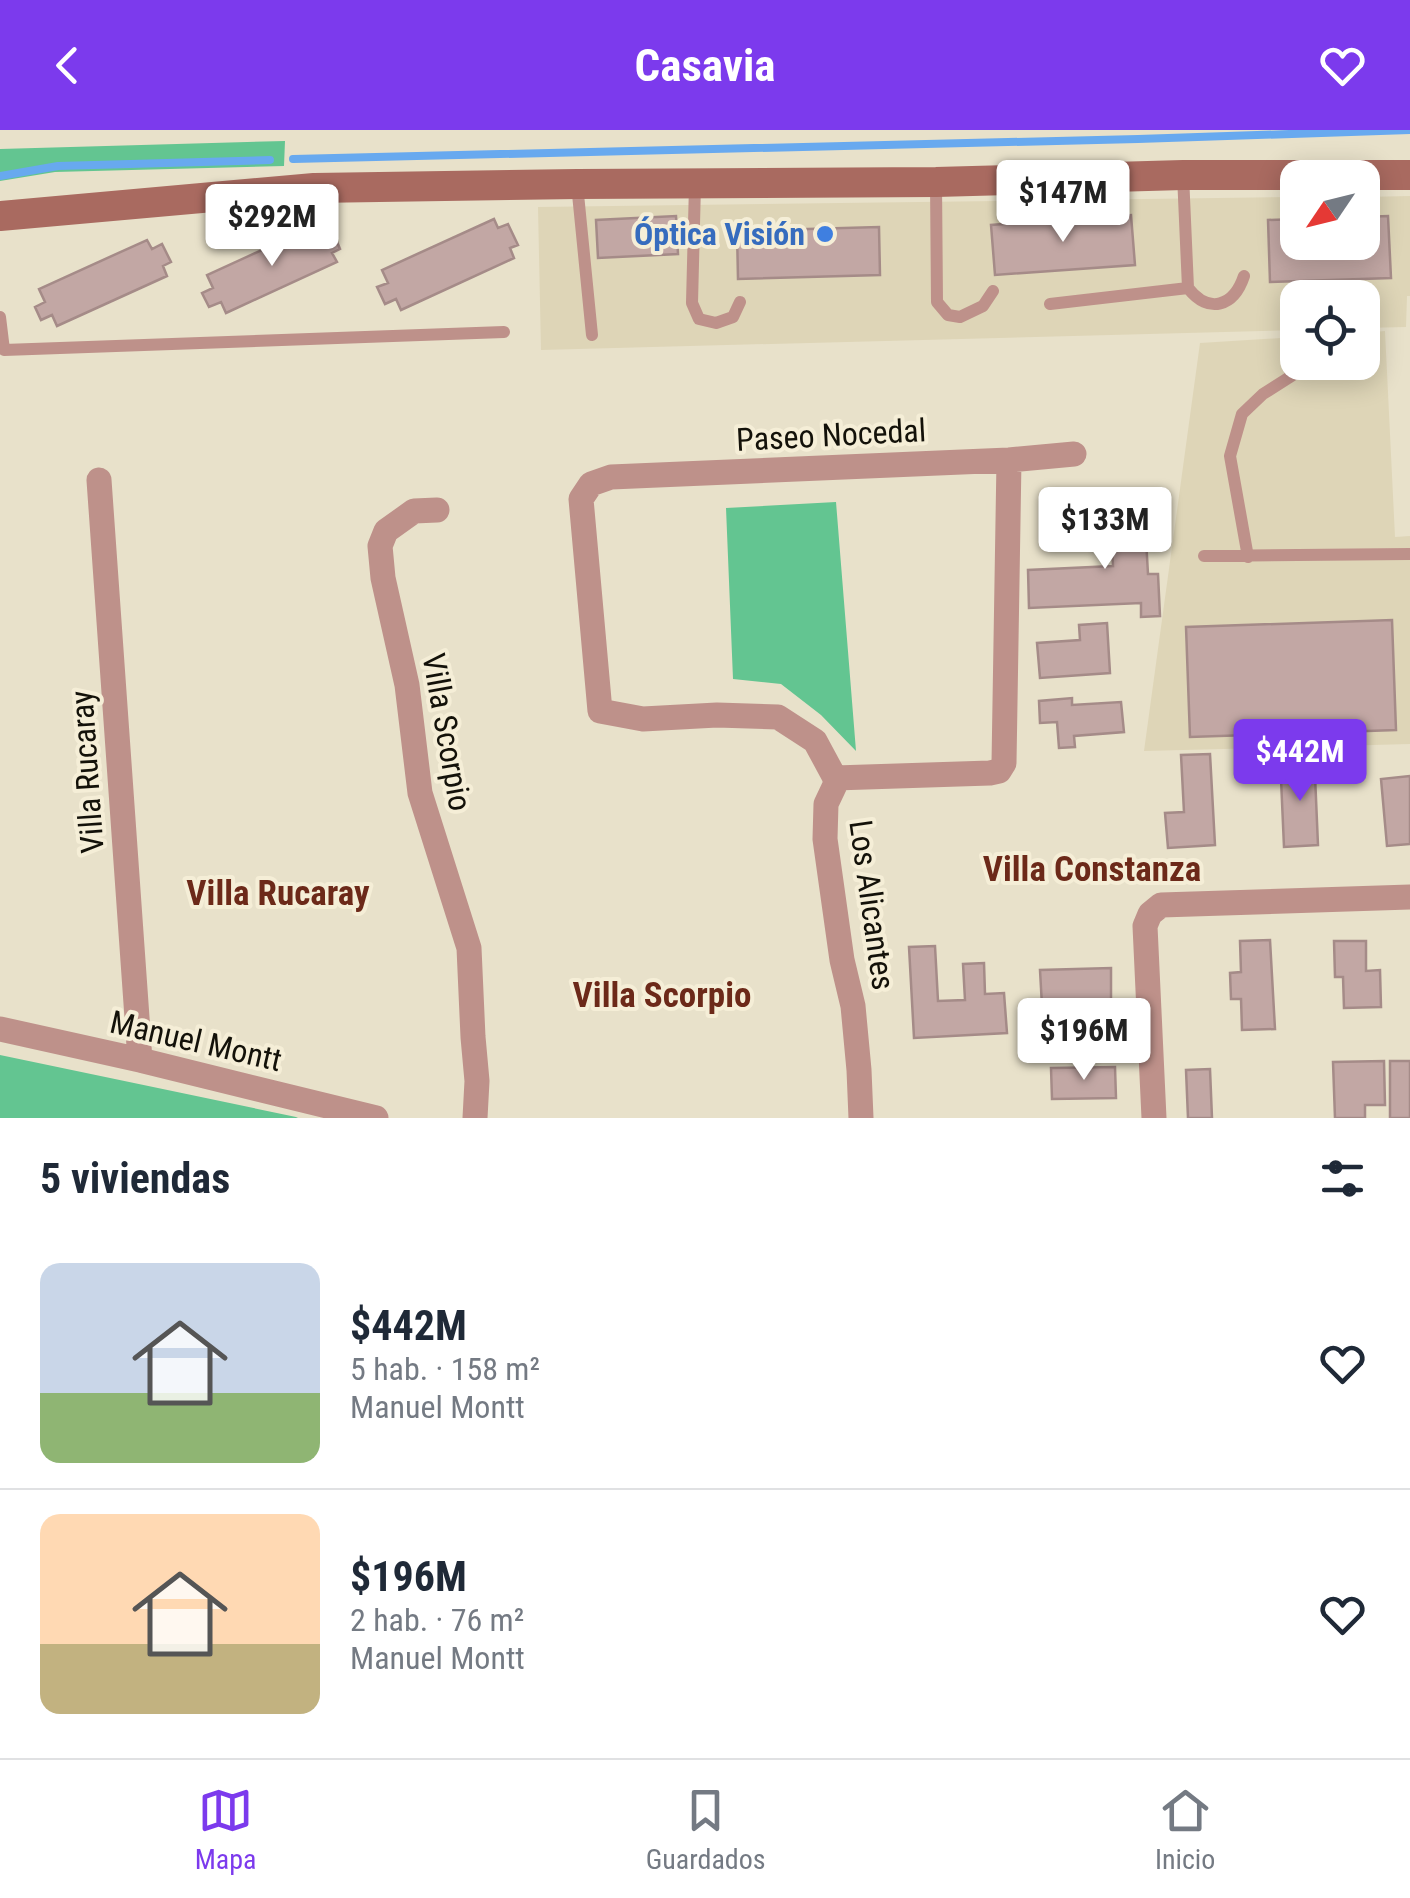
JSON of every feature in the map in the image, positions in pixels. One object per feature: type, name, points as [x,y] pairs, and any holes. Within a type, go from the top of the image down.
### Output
[{"type":"street","points":[[0,216],[314,188],[1410,175]]},
{"type":"street","name":"Paseo Nocedal","points":[[591,484],[611,478],[1074,454]]},
{"type":"street","points":[[835,778],[990,774],[1004,763],[1009,460]]},
{"type":"street","name":"Villa Rucaray","points":[[99,480],[140,1060]]},
{"type":"street","name":"Los Alicantes","points":[[591,484],[581,499],[600,711],[643,719],[778,717],[815,742],[835,778],[826,804],[826,838],[842,960],[853,1006],[861,1118]]},
{"type":"street","name":"Villa Scorpio","points":[[437,510],[414,511],[386,531],[380,546],[383,578],[407,685],[420,793],[469,948],[478,1080],[475,1118]]},
{"type":"street","points":[[1154,1118],[1144,926],[1150,914],[1161,905],[1410,897]]},
{"type":"street","name":"Manuel Montt","points":[[0,1029],[376,1118]]},
{"type":"lane","points":[[1183,176],[1188,288],[1196,298],[1218,304],[1235,295],[1244,276]]},
{"type":"lane","points":[[936,182],[938,302],[948,314],[960,318],[982,306],[993,291]]},
{"type":"lane","points":[[578,184],[592,334]]},
{"type":"lane","points":[[696,184],[692,303],[699,319],[716,323],[733,317],[740,302]]},
{"type":"lane","points":[[1050,304],[1188,288]]},
{"type":"lane","points":[[0,316],[4,350],[504,332]]},
{"type":"lane","points":[[1248,557],[1230,456],[1242,414],[1285,380]]},
{"type":"lane","points":[[1204,556],[1410,554]]},
{"type":"shaded area","points":[[1410,196],[1410,296],[1406,327],[1380,328],[1380,280],[1280,280],[1280,330],[541,350],[538,207],[1280,197],[1280,260],[1380,260],[1380,197]]},
{"type":"shaded area","points":[[1380,331],[1385,331],[1395,537],[1410,536],[1410,744],[1144,751],[1200,343],[1280,338],[1280,380],[1380,380]]},
{"type":"green space","points":[[285,141],[284,166],[55,172],[0,181],[0,149]]},
{"type":"green space","points":[[836,502],[856,751],[821,715],[781,684],[733,679],[726,508]]},
{"type":"green space","points":[[0,1055],[296,1117],[298,1118],[0,1118]]},
{"type":"building","points":[[1131,215],[1135,265],[995,275],[991,225]]},
{"type":"building","points":[[676,216],[678,254],[598,258],[596,220]]},
{"type":"building","points":[[1380,216],[1388,216],[1391,278],[1270,282],[1268,220],[1280,220],[1280,260],[1380,260]]},
{"type":"building","points":[[494,219],[498,228],[508,224],[518,245],[510,248],[514,258],[401,310],[396,299],[385,304],[377,287],[388,283],[382,270]]},
{"type":"building","points":[[317,225],[321,235],[332,230],[340,249],[332,253],[337,262],[226,313],[221,302],[209,307],[202,293],[213,288],[207,275]]},
{"type":"building","points":[[879,227],[880,275],[738,279],[737,231]]},
{"type":"building","points":[[147,240],[152,249],[162,244],[171,262],[163,266],[167,276],[57,326],[52,315],[41,320],[35,307],[45,302],[39,289]]},
{"type":"building","points":[[1144,504],[1148,574],[1158,574],[1160,616],[1141,617],[1141,603],[1029,608],[1028,570],[1113,566],[1110,505]]},
{"type":"building","points":[[1392,620],[1396,730],[1190,737],[1186,627]]},
{"type":"building","points":[[1107,623],[1110,673],[1040,678],[1037,643],[1080,640],[1079,625]]},
{"type":"building","points":[[1072,698],[1072,705],[1121,702],[1124,732],[1074,736],[1075,747],[1059,748],[1057,722],[1040,723],[1039,701]]},
{"type":"building","points":[[1295,752],[1314,752],[1318,845],[1284,847],[1281,779],[1296,778]]},
{"type":"building","points":[[1210,754],[1215,845],[1168,848],[1165,813],[1184,812],[1181,755]]},
{"type":"building","points":[[1410,776],[1410,844],[1387,846],[1381,779]]},
{"type":"building","points":[[1270,940],[1275,1029],[1242,1030],[1241,999],[1231,999],[1230,973],[1241,972],[1240,941]]},
{"type":"building","points":[[1334,941],[1366,941],[1366,971],[1380,970],[1381,1007],[1344,1008],[1343,977],[1335,977]]},
{"type":"building","points":[[935,946],[938,1001],[965,1000],[963,964],[984,963],[985,994],[1004,993],[1007,1033],[914,1038],[909,947]]},
{"type":"building","points":[[1111,968],[1111,1004],[1042,1006],[1040,970]]},
{"type":"building","points":[[1109,1022],[1109,1054],[1045,1054],[1045,1023]]},
{"type":"building","points":[[1384,1061],[1385,1105],[1365,1105],[1365,1118],[1335,1118],[1333,1062]]},
{"type":"building","points":[[1390,1061],[1410,1061],[1410,1118],[1390,1118]]},
{"type":"building","points":[[1115,1067],[1116,1098],[1052,1099],[1051,1068]]},
{"type":"building","points":[[1210,1069],[1212,1118],[1188,1118],[1186,1070]]},
{"type":"waterway","points":[[293,159],[1410,130]]},
{"type":"waterway","points":[[0,176],[58,166],[270,160]]},
{"type":"place","name":"Óptica Visión","points":[[825,234]]},
{"type":"district","name":"Villa Constanza","points":[[1092,869]]},
{"type":"district","name":"Villa Rucaray","points":[[278,893]]},
{"type":"district","name":"Villa Scorpio","points":[[662,995]]}]
